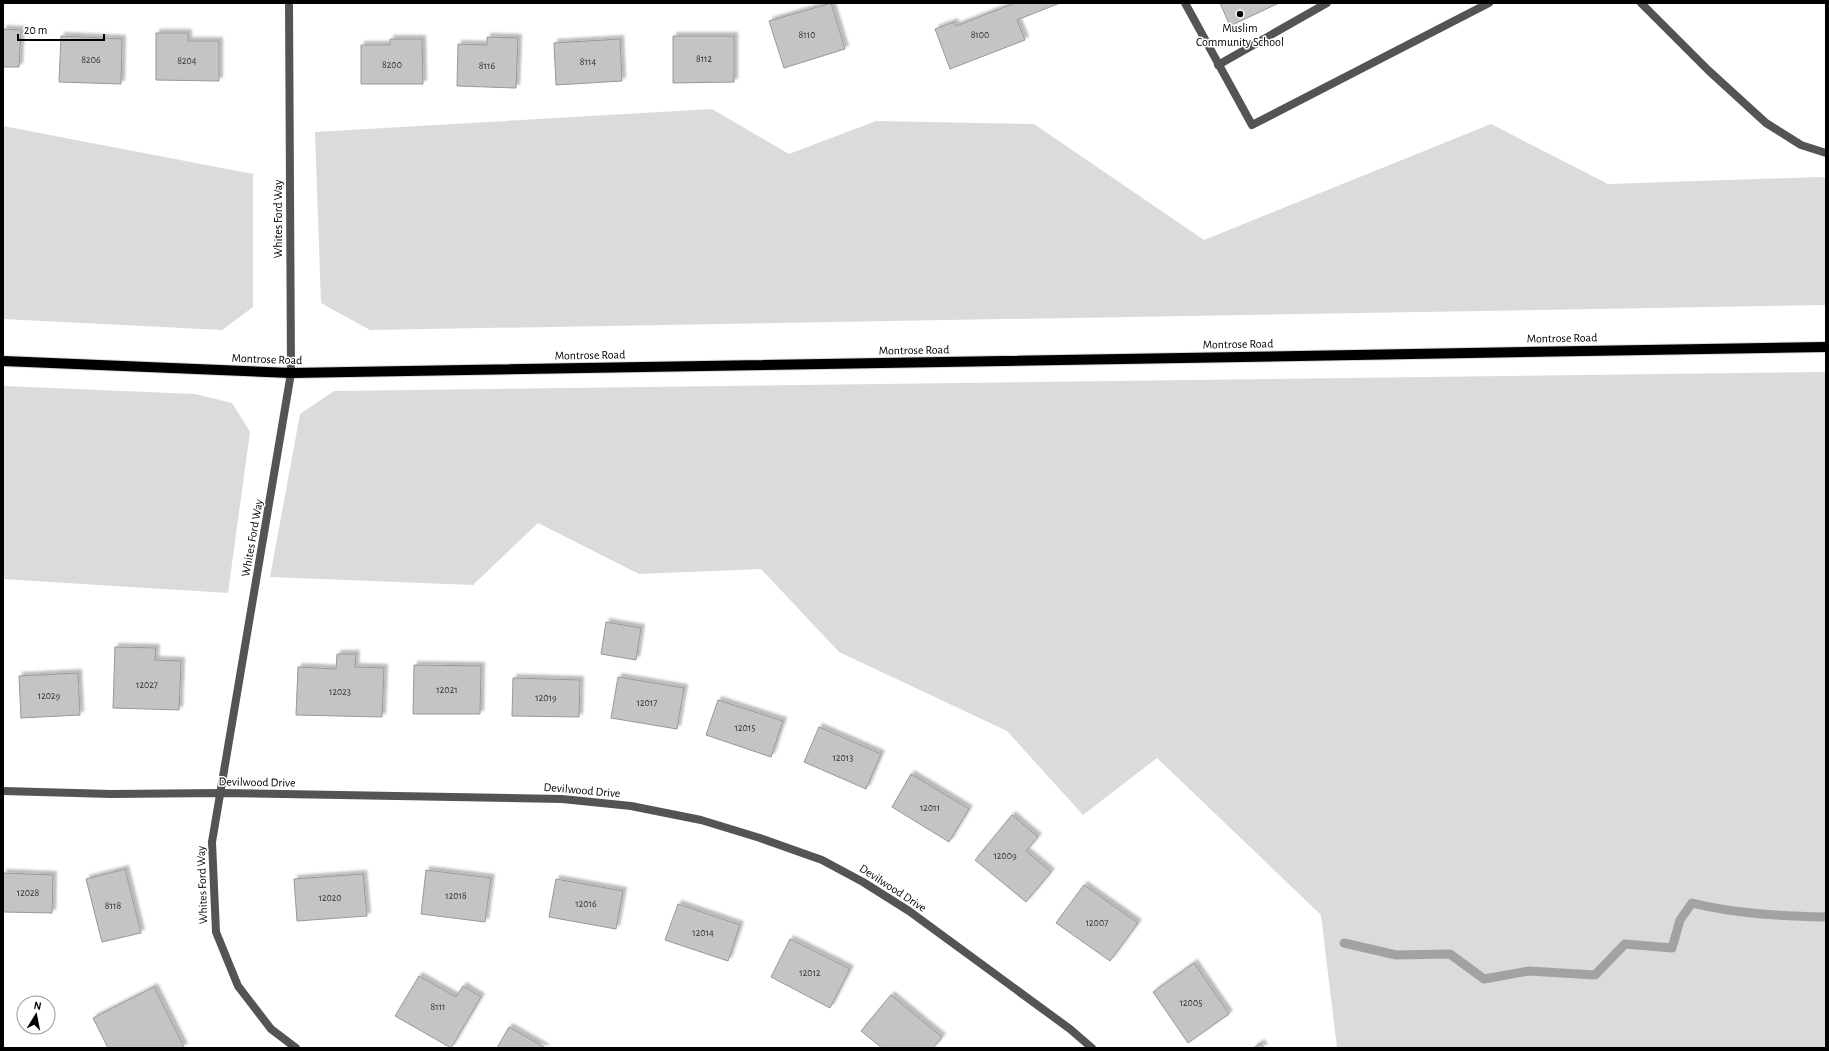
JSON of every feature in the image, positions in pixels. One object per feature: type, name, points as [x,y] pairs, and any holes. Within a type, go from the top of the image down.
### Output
[{"type":"main road","name":"Montrose Road","points":[[3,361],[292,374],[1826,347]]},
{"type":"street","name":"Whites Ford Way","points":[[289,3],[292,374],[212,842],[216,932],[238,986],[271,1029],[296,1048]]},
{"type":"street","points":[[1185,3],[1252,124],[1489,3]]},
{"type":"street","points":[[1218,65],[1327,3]]},
{"type":"street","points":[[1641,3],[1708,70],[1766,122],[1802,145],[1826,153]]},
{"type":"street","name":"Devilwood Drive","points":[[3,791],[111,794],[221,793],[562,799],[631,806],[700,820],[760,838],[822,860],[863,882],[909,911],[1064,1024],[1092,1048]]},
{"type":"shaded area","points":[[712,109],[789,154],[876,121],[1034,124],[1204,240],[1491,124],[1608,184],[1826,178],[1826,305],[370,330],[321,303],[315,132]]},
{"type":"shaded area","points":[[3,126],[253,174],[253,307],[222,330],[3,319]]},
{"type":"shaded area","points":[[1826,372],[1826,1048],[1337,1048],[1321,915],[1157,758],[1083,815],[1007,731],[839,652],[761,569],[639,574],[538,523],[473,585],[270,577],[300,414],[334,391]]},
{"type":"shaded area","points":[[3,386],[195,394],[232,403],[250,432],[228,593],[3,579]]},
{"type":"building","points":[[831,3],[845,49],[784,68],[769,21]]},
{"type":"building","points":[[1015,3],[1060,3],[1017,20],[1025,40],[950,69],[935,29],[954,22],[956,26]]},
{"type":"building","name":"Muslim Community School","points":[[1220,3],[1279,3],[1230,26]]},
{"type":"building","points":[[3,29],[21,30],[19,67],[3,67]]},
{"type":"building","points":[[156,33],[188,33],[188,41],[219,41],[219,81],[156,80]]},
{"type":"building","points":[[61,36],[122,39],[121,84],[59,82]]},
{"type":"building","points":[[673,36],[734,36],[734,82],[673,83]]},
{"type":"building","points":[[487,37],[518,38],[516,88],[457,86],[458,44],[487,45]]},
{"type":"building","points":[[390,39],[422,39],[423,84],[361,84],[361,45],[390,45]]},
{"type":"building","points":[[620,39],[622,81],[556,85],[554,43]]},
{"type":"building","points":[[606,622],[641,628],[636,660],[601,654]]},
{"type":"building","points":[[115,647],[156,648],[155,660],[181,661],[179,710],[113,708]]},
{"type":"building","points":[[337,654],[356,654],[355,667],[384,668],[382,717],[296,715],[298,667],[336,669]]},
{"type":"building","points":[[414,665],[481,666],[480,714],[413,714]]},
{"type":"building","points":[[78,673],[80,715],[21,718],[19,676]]},
{"type":"building","points":[[618,677],[684,688],[677,729],[611,718]]},
{"type":"building","points":[[513,678],[580,680],[579,717],[512,716]]},
{"type":"building","points":[[718,700],[783,721],[771,757],[706,735]]},
{"type":"building","points":[[819,727],[881,754],[866,789],[804,762]]},
{"type":"building","points":[[911,774],[969,809],[949,842],[892,807]]},
{"type":"building","points":[[1012,815],[1038,837],[1026,851],[1051,872],[1026,902],[975,860]]},
{"type":"building","points":[[125,869],[141,933],[102,942],[86,879]]},
{"type":"building","points":[[426,870],[491,878],[485,922],[421,914]]},
{"type":"building","points":[[3,873],[53,875],[52,913],[3,912]]},
{"type":"building","points":[[363,874],[367,916],[297,921],[294,879]]},
{"type":"building","points":[[556,879],[623,891],[616,929],[549,917]]},
{"type":"building","points":[[1084,885],[1138,923],[1110,961],[1056,923]]},
{"type":"building","points":[[678,904],[740,925],[728,961],[665,940]]},
{"type":"building","points":[[790,939],[850,969],[830,1008],[771,977]]},
{"type":"building","points":[[1194,963],[1229,1014],[1188,1043],[1153,992]]},
{"type":"building","points":[[419,976],[456,997],[463,986],[481,997],[451,1048],[395,1016]]},
{"type":"building","points":[[154,987],[184,1047],[108,1048],[93,1018]]},
{"type":"building","points":[[891,995],[942,1037],[933,1048],[882,1048],[861,1031]]},
{"type":"building","points":[[509,1027],[546,1048],[497,1048]]},
{"type":"building","points":[[1261,1043],[1264,1048],[1253,1048]]},
{"type":"waterway","points":[[1344,943],[1396,955],[1450,954],[1484,979],[1529,971],[1595,975],[1625,944],[1672,948],[1680,920],[1692,903],[1742,912],[1826,917]]},
{"type":"place","name":"Muslim Community School","points":[[1240,14]]}]
